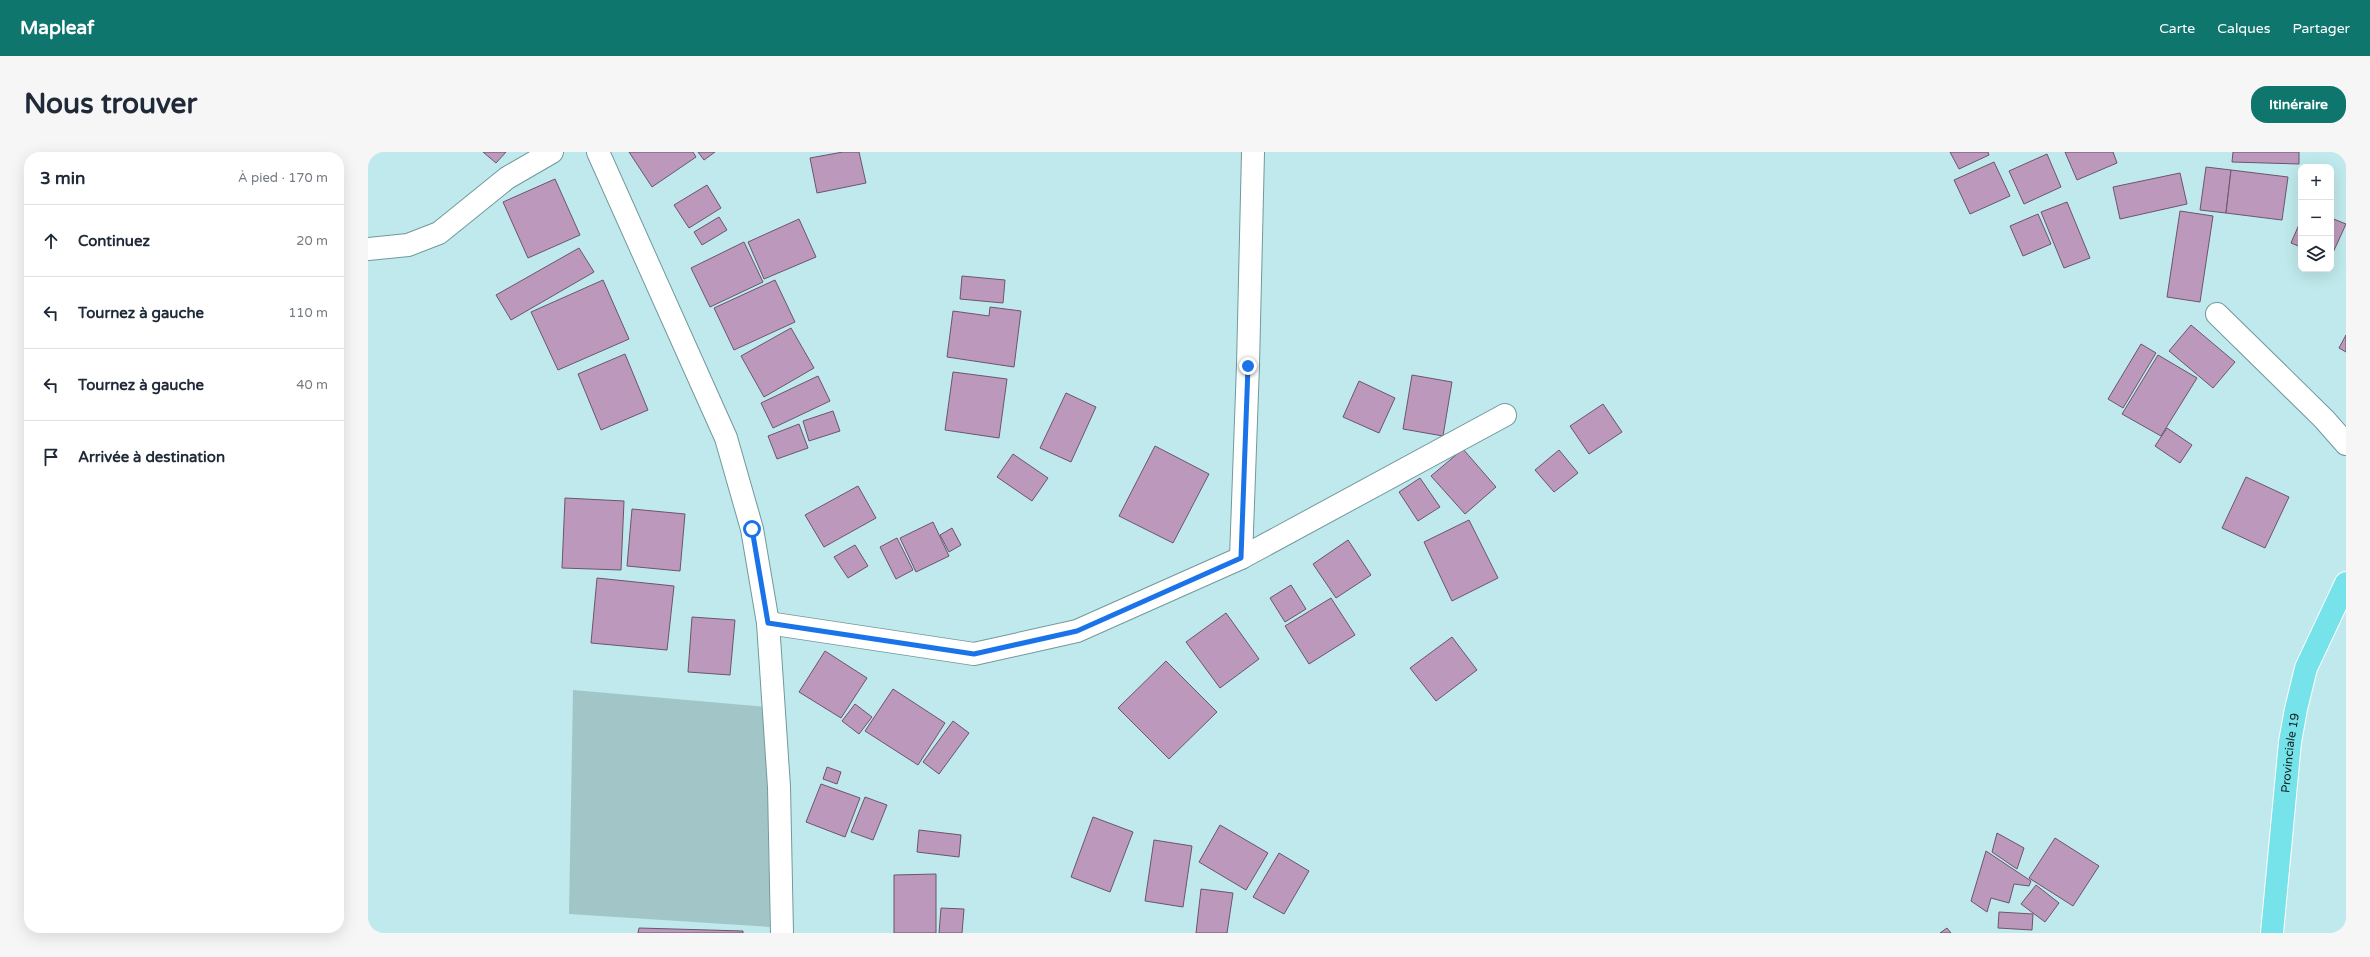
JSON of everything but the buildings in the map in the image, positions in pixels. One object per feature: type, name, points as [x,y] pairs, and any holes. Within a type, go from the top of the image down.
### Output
[{"type":"main road","name":"Provinciale 19","points":[[2272,933],[2289,750],[2296,708],[2306,668],[2346,583]]},
{"type":"street","points":[[368,249],[408,245],[438,233],[507,178],[552,152]]},
{"type":"street","points":[[598,152],[726,438],[752,529],[768,623],[779,787],[782,933]]},
{"type":"street","points":[[1241,558],[1248,366],[1253,152]]},
{"type":"street","points":[[2217,314],[2324,419],[2346,444]]},
{"type":"street","points":[[768,623],[974,654],[1077,631],[1241,558],[1505,415]]},
{"type":"shaded area","points":[[573,690],[766,707],[770,927],[569,914]]},
{"type":"route","points":[[752,529],[768,623],[974,654],[1077,631],[1241,558],[1248,366]]}]
